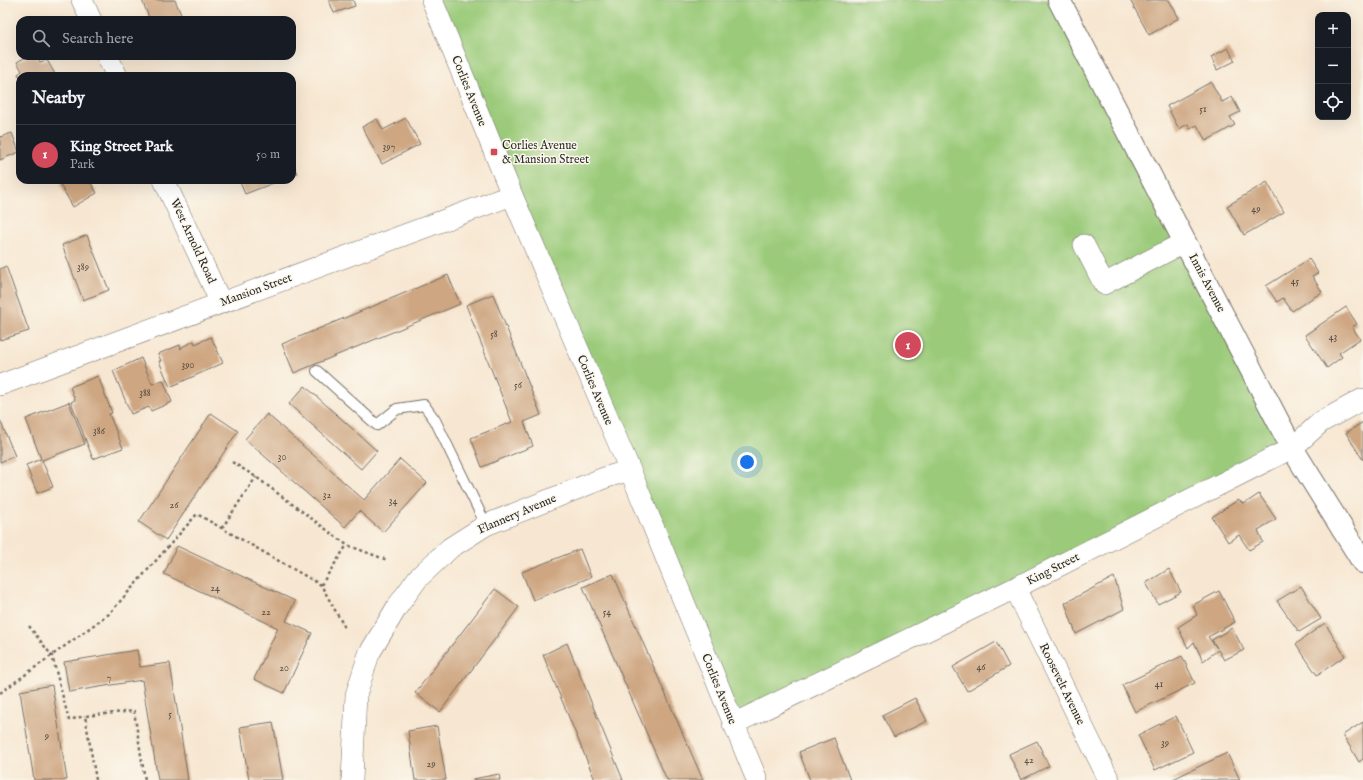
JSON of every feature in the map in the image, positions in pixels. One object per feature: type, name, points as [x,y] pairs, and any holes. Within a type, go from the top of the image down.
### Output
[{"type":"main road","name":"Innis Avenue","points":[[1059,0],[1292,448],[1363,562]]},
{"type":"street","points":[[82,0],[89,16]]},
{"type":"street","name":"Corlies Avenue","points":[[432,0],[512,195],[630,470],[757,780]]},
{"type":"street","points":[[109,60],[115,72]]},
{"type":"street","name":"West Arnold Road","points":[[166,184],[221,303]]},
{"type":"street","name":"Mansion Street","points":[[0,385],[512,195]]},
{"type":"street","points":[[1084,245],[1104,284],[1185,242]]},
{"type":"street","name":"King Street","points":[[733,724],[1015,588],[1292,448],[1321,422],[1363,400]]},
{"type":"street","name":"Flannery Avenue","points":[[352,780],[356,695],[369,654],[397,607],[418,578],[450,548],[486,525],[604,478],[630,470]]},
{"type":"street","name":"Roosevelt Avenue","points":[[1015,588],[1108,780]]},
{"type":"lane","points":[[317,371],[377,425],[397,409],[424,405],[435,420],[486,525]]},
{"type":"path","points":[[232,462],[256,477],[347,545],[387,560]]},
{"type":"path","points":[[222,528],[256,477]]},
{"type":"path","points":[[0,693],[109,614],[196,514],[321,585],[345,628]]},
{"type":"path","points":[[321,585],[347,545]]},
{"type":"path","points":[[29,626],[52,656],[69,720],[85,716],[134,711],[145,780]]},
{"type":"path","points":[[85,716],[96,780]]},
{"type":"green space","points":[[432,0],[1059,0],[1292,448],[733,724]]},
{"type":"building","points":[[142,0],[175,0],[182,16],[148,16]]},
{"type":"building","points":[[329,0],[353,0],[355,6],[334,13]]},
{"type":"building","points":[[1130,0],[1169,0],[1179,18],[1149,35]]},
{"type":"building","points":[[1228,48],[1235,61],[1217,70],[1211,57]]},
{"type":"building","points":[[21,60],[39,60],[40,62],[47,60],[54,72],[21,72],[22,71],[17,62]]},
{"type":"building","points":[[1211,82],[1222,102],[1232,97],[1240,112],[1230,117],[1235,125],[1206,141],[1197,125],[1190,129],[1188,124],[1179,129],[1167,106]]},
{"type":"building","points":[[406,118],[420,144],[382,164],[362,127],[377,119],[383,130]]},
{"type":"building","points":[[12,133],[16,144],[16,153],[0,160],[0,137]]},
{"type":"building","points":[[1267,182],[1284,212],[1244,235],[1227,206]]},
{"type":"building","points":[[60,184],[91,184],[97,193],[73,207]]},
{"type":"building","points":[[241,184],[271,184],[245,194]]},
{"type":"building","points":[[87,235],[109,290],[83,300],[62,245]]},
{"type":"building","points":[[1309,259],[1318,273],[1312,276],[1322,292],[1292,311],[1283,298],[1277,302],[1266,286]]},
{"type":"building","points":[[6,266],[29,331],[0,340],[0,269]]},
{"type":"building","points":[[448,275],[460,304],[294,373],[282,344]]},
{"type":"building","points":[[493,294],[541,415],[524,422],[533,446],[482,467],[471,438],[512,422],[466,305]]},
{"type":"building","points":[[1346,307],[1357,324],[1352,327],[1360,339],[1339,353],[1342,357],[1327,368],[1305,335]]},
{"type":"building","points":[[211,337],[223,363],[170,387],[159,361],[161,361],[158,354],[180,345],[181,349],[194,341],[195,344]]},
{"type":"building","points":[[141,358],[152,384],[163,380],[172,402],[151,411],[149,407],[131,414],[113,371]]},
{"type":"building","points":[[98,376],[112,413],[109,414],[123,448],[93,459],[71,402],[75,400],[70,387]]},
{"type":"building","points":[[305,386],[377,451],[361,469],[289,404]]},
{"type":"building","points":[[69,402],[85,444],[42,460],[53,487],[37,493],[26,465],[41,459],[26,419]]},
{"type":"building","points":[[211,413],[238,431],[166,540],[139,522]]},
{"type":"building","points":[[267,414],[364,500],[400,459],[427,483],[383,532],[359,511],[345,527],[245,439]]},
{"type":"building","points":[[0,420],[15,456],[0,462]]},
{"type":"building","points":[[1363,422],[1363,460],[1346,433]]},
{"type":"building","points":[[1259,494],[1276,519],[1258,530],[1263,542],[1249,550],[1239,535],[1228,542],[1212,517],[1238,500],[1244,504]]},
{"type":"building","points":[[177,546],[295,601],[286,621],[312,633],[284,693],[254,679],[278,628],[164,574]]},
{"type":"building","points":[[580,549],[591,577],[533,600],[522,572]]},
{"type":"building","points":[[1169,569],[1181,592],[1158,604],[1146,583]]},
{"type":"building","points":[[613,574],[703,780],[667,780],[583,587]]},
{"type":"building","points":[[1114,577],[1124,609],[1076,634],[1065,603]]},
{"type":"building","points":[[1301,586],[1321,619],[1299,632],[1277,601]]},
{"type":"building","points":[[495,589],[519,607],[440,712],[415,693]]},
{"type":"building","points":[[1219,591],[1235,622],[1208,637],[1217,648],[1212,640],[1232,628],[1244,650],[1224,660],[1218,650],[1203,661],[1194,642],[1188,648],[1178,627],[1197,615],[1193,605]]},
{"type":"building","points":[[1325,623],[1345,656],[1317,675],[1296,644]]},
{"type":"building","points":[[996,642],[1009,666],[967,691],[953,667]]},
{"type":"building","points":[[567,643],[623,780],[595,780],[543,655]]},
{"type":"building","points":[[137,650],[140,667],[170,663],[188,780],[158,780],[142,680],[69,692],[64,662]]},
{"type":"building","points":[[1182,656],[1195,683],[1135,712],[1122,685]]},
{"type":"building","points":[[52,685],[67,780],[34,780],[20,691]]},
{"type":"building","points":[[915,698],[927,721],[894,737],[882,715]]},
{"type":"building","points":[[1176,716],[1193,752],[1155,770],[1138,735]]},
{"type":"building","points":[[273,722],[283,780],[249,780],[240,727]]},
{"type":"building","points":[[1363,722],[1363,759],[1359,762],[1343,735]]},
{"type":"building","points":[[437,726],[446,780],[415,780],[408,731]]},
{"type":"building","points":[[834,738],[850,780],[810,780],[799,752]]},
{"type":"building","points":[[1037,741],[1049,766],[1021,780],[1009,754]]},
{"type":"building","points":[[1227,753],[1240,780],[1171,780]]},
{"type":"building","points":[[499,774],[500,780],[473,780],[473,779]]},
{"type":"place","name":"Corlies Avenue & Mansion Street","points":[[494,152]]},
{"type":"place","name":"King Street Park","points":[[908,345]]}]
